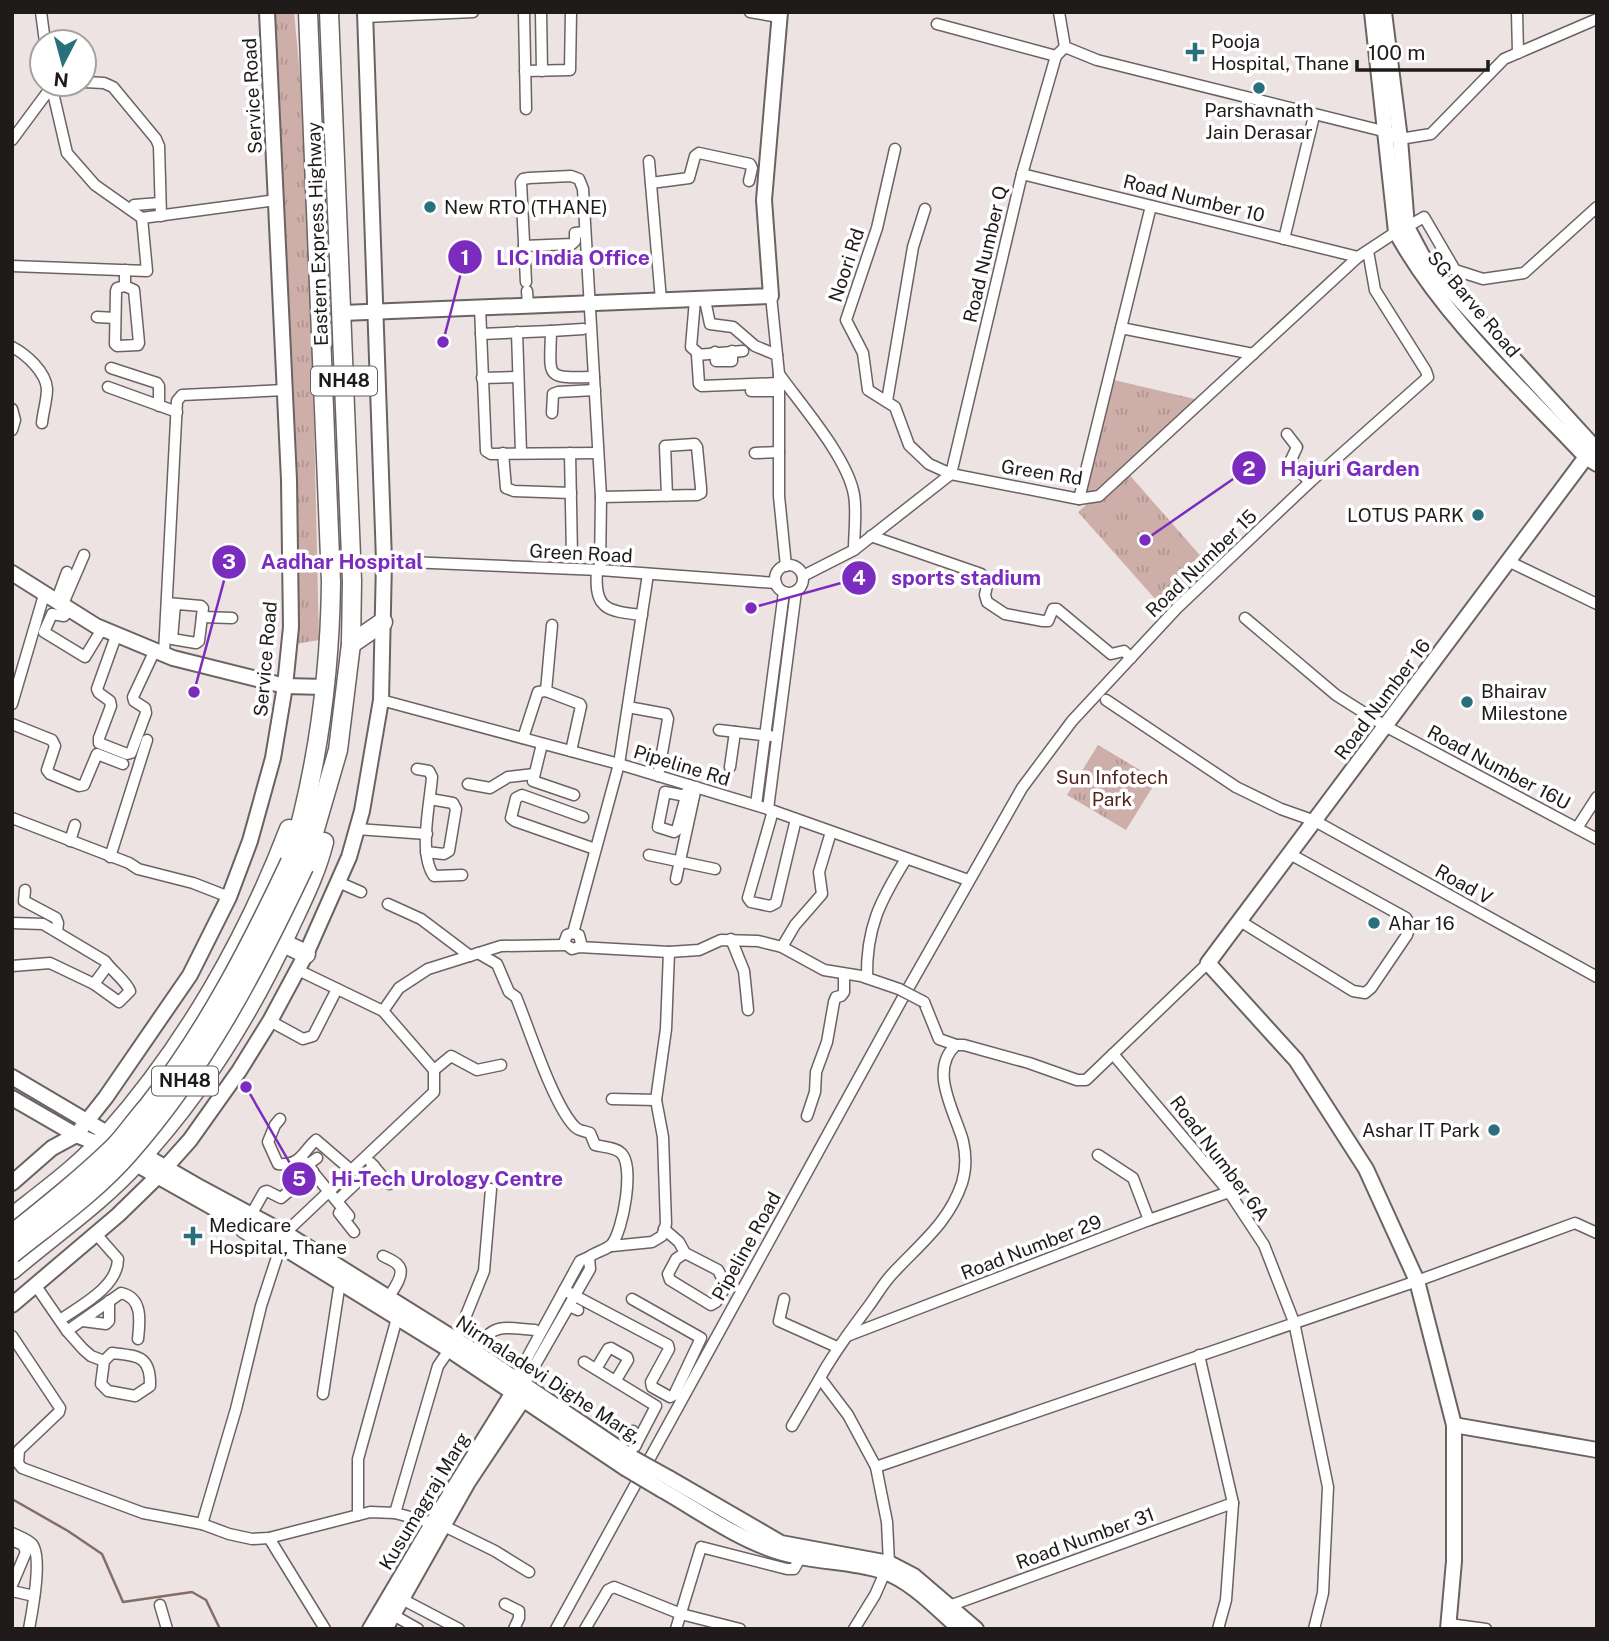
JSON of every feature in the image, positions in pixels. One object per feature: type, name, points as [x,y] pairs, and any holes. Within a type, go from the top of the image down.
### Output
[{"type":"highway","name":"Eastern Express Highway","points":[[297,864],[325,687],[330,643],[331,582],[308,12]]},
{"type":"highway","name":"Eastern Express Highway","points":[[297,864],[338,750],[352,644],[352,581],[330,12]]},
{"type":"highway","points":[[352,644],[383,622]]},
{"type":"highway","points":[[12,1217],[104,1138],[151,1081],[199,1011],[239,939],[278,857],[317,746]]},
{"type":"highway","points":[[12,1270],[100,1197],[140,1159],[185,1104],[235,1031],[283,943],[316,872],[330,815],[338,750]]},
{"type":"highway","name":"NH48","points":[[12,1234],[115,1145],[162,1088],[210,1017],[297,864]]},
{"type":"highway","name":"NH48","points":[[12,1254],[78,1200],[128,1154],[174,1097],[224,1024],[265,951],[297,864]]},
{"type":"highway","points":[[283,943],[302,962]]},
{"type":"highway","points":[[74,1166],[97,1175],[101,1184],[100,1197]]},
{"type":"street","name":"Service Road","points":[[12,1182],[52,1148],[76,1135],[191,975],[229,897],[250,841],[273,758],[291,627],[285,390],[267,12]]},
{"type":"street","points":[[12,1305],[96,1234],[161,1172],[190,1140],[239,1071],[302,962],[338,882],[357,829],[381,700],[384,561],[365,15],[473,12]]},
{"type":"street","points":[[524,12],[526,109]]},
{"type":"street","points":[[541,12],[542,71]]},
{"type":"street","points":[[525,71],[567,71],[572,68],[571,12]]},
{"type":"street","points":[[750,12],[780,15],[764,200],[779,382],[779,496],[786,566]]},
{"type":"street","points":[[1059,12],[1065,47],[1097,60],[1393,136],[1431,134],[1504,59],[1597,19]]},
{"type":"street","name":"SG Barve Road","points":[[1372,12],[1393,136]]},
{"type":"street","name":"SG Barve Road","points":[[1384,12],[1402,230],[1439,277],[1594,452]]},
{"type":"street","points":[[1517,12],[1518,53]]},
{"type":"street","points":[[937,24],[1056,56]]},
{"type":"street","name":"Road Number Q","points":[[951,474],[1022,174],[1056,56],[1065,47]]},
{"type":"street","points":[[98,83],[113,87],[156,139],[159,152],[161,216]]},
{"type":"street","points":[[12,139],[42,98]]},
{"type":"street","points":[[54,98],[67,153],[95,185],[142,218],[276,200]]},
{"type":"street","points":[[1284,239],[1314,116]]},
{"type":"street","name":"Noori Rd","points":[[895,149],[877,228],[846,320],[863,353],[868,390],[895,407],[909,445],[929,464],[951,474]]},
{"type":"street","points":[[651,183],[689,178],[695,156],[699,153],[750,164],[752,168],[749,181]]},
{"type":"street","points":[[649,161],[661,300]]},
{"type":"street","name":"Road Number 10","points":[[1022,174],[1358,257]]},
{"type":"street","points":[[527,293],[521,182],[523,179],[571,176],[579,179],[583,189],[586,232],[601,497],[596,595],[606,607],[642,615]]},
{"type":"street","points":[[134,205],[160,203]]},
{"type":"street","points":[[1079,499],[1152,206]]},
{"type":"street","points":[[1402,230],[1424,216],[1455,270],[1483,279],[1524,274],[1597,206]]},
{"type":"street","points":[[887,401],[913,247],[925,209]]},
{"type":"street","points":[[12,266],[148,271],[142,218]]},
{"type":"street","name":"Green Rd","points":[[951,474],[1079,499],[1099,496],[1358,257],[1402,230]]},
{"type":"street","points":[[524,246],[572,244],[575,241],[575,233],[586,232]]},
{"type":"street","name":"Road Number 15","points":[[968,880],[1022,788],[1063,732],[1177,608],[1310,482],[1428,377],[1375,290],[1368,251]]},
{"type":"street","points":[[125,270],[125,286]]},
{"type":"street","points":[[125,286],[134,290],[138,345],[117,346],[116,291],[117,288],[125,286]]},
{"type":"street","points":[[342,313],[480,307],[527,293],[589,302],[771,296]]},
{"type":"street","points":[[700,300],[698,319],[691,330],[691,347],[699,354],[738,351]]},
{"type":"street","points":[[700,300],[710,324],[733,327],[755,346],[777,355]]},
{"type":"street","points":[[480,307],[485,449],[491,454],[598,453]]},
{"type":"street","points":[[97,317],[115,318]]},
{"type":"street","points":[[1121,327],[1253,354]]},
{"type":"street","points":[[481,334],[583,329]]},
{"type":"street","points":[[551,331],[550,368],[554,374],[560,377],[594,377]]},
{"type":"street","points":[[517,332],[521,453]]},
{"type":"street","points":[[12,347],[24,353],[46,383],[41,423]]},
{"type":"street","points":[[699,354],[699,384],[702,386],[779,382]]},
{"type":"street","points":[[111,368],[157,383],[178,400]]},
{"type":"street","points":[[482,378],[518,377]]},
{"type":"street","points":[[751,391],[779,382]]},
{"type":"street","points":[[779,382],[832,448],[849,478],[855,496],[854,550]]},
{"type":"street","points":[[159,386],[159,406]]},
{"type":"street","points":[[108,387],[177,412]]},
{"type":"street","points":[[171,604],[201,606],[199,641],[196,643],[172,639],[171,604],[178,400],[182,395],[285,390]]},
{"type":"street","points":[[552,413],[553,394],[595,390]]},
{"type":"street","points":[[12,409],[15,420],[12,430]]},
{"type":"street","points":[[1287,434],[1297,447],[1290,462],[1310,482]]},
{"type":"street","points":[[601,497],[667,496],[697,495],[701,493],[695,444],[665,446],[667,496]]},
{"type":"street","points":[[755,453],[779,452]]},
{"type":"street","name":"Road Number 16","points":[[1208,963],[1508,561],[1594,452]]},
{"type":"street","points":[[503,453],[506,488],[514,491],[571,492]]},
{"type":"street","points":[[570,453],[572,556]]},
{"type":"street","points":[[803,576],[854,550],[951,474]]},
{"type":"street","points":[[872,536],[981,575],[988,580],[985,595],[987,602],[1005,614],[1048,621],[1054,609],[1058,609],[1111,654],[1124,651],[1131,658]]},
{"type":"street","points":[[12,704],[58,603],[84,555]]},
{"type":"street","name":"Green Road","points":[[384,561],[598,570],[776,583]]},
{"type":"street","points":[[1508,561],[1597,604]]},
{"type":"street","points":[[796,592],[784,592],[776,583],[778,571],[786,566],[798,569],[803,576],[802,585],[796,592],[771,810],[748,898],[751,902],[771,906],[776,903],[796,819]]},
{"type":"street","points":[[67,572],[58,603],[64,617],[52,614],[44,632],[85,657],[102,629]]},
{"type":"street","points":[[12,573],[102,629],[160,652],[285,685],[325,687]]},
{"type":"street","points":[[565,945],[564,938],[573,933],[619,764],[648,574]]},
{"type":"street","points":[[756,805],[784,592]]},
{"type":"street","points":[[117,636],[97,689],[110,701],[111,706],[99,743],[127,754],[131,753],[146,713],[145,708],[134,701],[133,697],[160,652],[171,604]]},
{"type":"street","points":[[202,617],[232,618]]},
{"type":"street","name":"Road Number 16U","points":[[1245,618],[1336,695],[1385,726],[1597,839]]},
{"type":"street","points":[[546,691],[552,625]]},
{"type":"street","points":[[523,738],[538,692],[546,691],[582,706],[571,751]]},
{"type":"street","name":"Pipeline Rd","points":[[381,700],[619,764],[658,776],[690,790],[756,805],[968,880]]},
{"type":"street","name":"Road V","points":[[1106,700],[1236,787],[1281,809],[1315,821],[1597,978]]},
{"type":"street","points":[[628,707],[666,714],[658,776]]},
{"type":"street","points":[[12,724],[52,740],[55,746],[47,770],[50,774],[79,786],[84,785],[97,754],[123,764]]},
{"type":"street","points":[[719,730],[778,737]]},
{"type":"street","points":[[730,767],[735,732]]},
{"type":"street","points":[[110,856],[147,740]]},
{"type":"street","points":[[542,744],[533,781],[574,795]]},
{"type":"street","points":[[418,769],[431,773],[427,863],[435,876],[461,875]]},
{"type":"street","points":[[468,784],[490,788],[508,777],[534,774]]},
{"type":"street","points":[[676,879],[690,790]]},
{"type":"street","points":[[583,817],[522,795],[516,798],[511,814],[515,821],[595,849]]},
{"type":"street","points":[[1577,828],[1597,797]]},
{"type":"street","points":[[426,852],[444,854],[449,851],[456,809],[453,803],[430,799]]},
{"type":"street","points":[[12,818],[138,869],[193,883],[229,897]]},
{"type":"street","points":[[71,841],[75,825]]},
{"type":"street","points":[[357,829],[427,834]]},
{"type":"street","points":[[782,947],[795,925],[822,894],[819,872],[831,832]]},
{"type":"street","points":[[1240,921],[1353,991],[1365,993],[1371,988],[1407,935],[1410,925],[1406,918],[1290,854]]},
{"type":"street","points":[[649,855],[716,869]]},
{"type":"street","points":[[867,978],[866,954],[869,935],[885,896],[906,859]]},
{"type":"street","name":"Pipeline Road","points":[[556,1629],[968,880]]},
{"type":"street","points":[[338,882],[361,892]]},
{"type":"street","points":[[25,890],[24,901],[56,918],[57,932]]},
{"type":"street","points":[[885,896],[887,899],[882,911],[888,914]]},
{"type":"street","points":[[388,904],[421,919],[474,954],[496,964],[509,992],[516,997],[555,1096],[570,1121],[577,1129],[590,1133],[594,1145],[619,1150],[624,1156],[627,1178],[626,1206],[612,1246]]},
{"type":"street","points":[[12,923],[43,924],[57,932],[96,955],[130,991],[119,1002],[94,984],[72,976],[50,963],[12,966]]},
{"type":"street","points":[[573,933],[581,939],[579,947]]},
{"type":"street","points":[[731,939],[744,971],[748,1010]]},
{"type":"street","points":[[383,1011],[399,988],[428,970],[501,946],[565,945],[572,949],[579,947],[669,952],[699,950],[721,940],[758,941],[782,947],[824,970],[867,978],[925,1002],[939,1039],[985,1050],[1082,1081],[1090,1077],[1208,963],[1296,1060],[1366,1169],[1417,1280],[1454,1425],[1454,1561],[1449,1627],[1486,1629]]},
{"type":"street","points":[[518,1390],[580,1261],[612,1246],[653,1242],[662,1236],[666,1224],[663,1137],[656,1100],[666,1029],[669,952]]},
{"type":"street","points":[[283,1239],[434,1092],[434,1070],[383,1011],[337,989],[302,962]]},
{"type":"street","points":[[94,984],[108,965]]},
{"type":"street","points":[[807,1116],[815,1092],[816,1072],[827,1042],[834,1002],[836,997],[844,992],[844,975]]},
{"type":"street","points":[[270,1021],[303,1039],[309,1038],[337,989]]},
{"type":"street","points":[[792,1426],[837,1347],[892,1273],[931,1237],[957,1198],[964,1176],[965,1155],[947,1096],[944,1073],[947,1053],[956,1045]]},
{"type":"street","name":"Road Number 6A","points":[[1113,1054],[1229,1192],[1264,1245],[1294,1322],[1328,1487],[1323,1593],[1314,1629]]},
{"type":"street","points":[[434,1070],[451,1056],[477,1070],[502,1065]]},
{"type":"street","points":[[12,1077],[87,1121],[104,1138]]},
{"type":"street","points":[[12,1098],[76,1135],[104,1138]]},
{"type":"street","points":[[612,1098],[656,1100]]},
{"type":"street","points":[[280,1119],[268,1142],[278,1164],[306,1164],[318,1176],[322,1176],[354,1232]]},
{"type":"street","name":"Nirmaladevi Dighe Marg,","points":[[104,1138],[161,1172],[251,1215],[340,1282],[384,1303],[397,1318],[452,1345]]},
{"type":"street","points":[[306,1164],[316,1140],[352,1171]]},
{"type":"street","points":[[1098,1155],[1133,1178],[1149,1220]]},
{"type":"street","points":[[367,1157],[389,1184]]},
{"type":"street","points":[[251,1215],[264,1192],[281,1198],[294,1187],[289,1174],[317,1158]]},
{"type":"street","points":[[337,1201],[374,1166]]},
{"type":"street","name":"Nirmaladevi Dighe Marg,","points":[[161,1172],[195,1199],[283,1239],[452,1345],[614,1454],[631,1457],[666,1484],[704,1507],[781,1543],[887,1567],[914,1576],[976,1629]]},
{"type":"street","points":[[395,1513],[438,1366],[452,1345],[484,1271],[491,1189]]},
{"type":"street","points":[[330,1192],[349,1216]]},
{"type":"street","name":"Road Number 29","points":[[846,1336],[1229,1192]]},
{"type":"street","points":[[195,1199],[194,1203],[203,1210],[276,1253],[277,1257],[261,1306],[236,1409],[202,1524]]},
{"type":"street","points":[[876,1467],[1575,1223],[1597,1233]]},
{"type":"street","points":[[664,1229],[679,1242],[685,1253],[718,1270],[725,1281],[726,1286],[711,1305],[670,1280],[668,1274],[676,1259],[685,1253]]},
{"type":"street","points":[[60,1320],[104,1287],[115,1272],[118,1259],[96,1234]]},
{"type":"street","points":[[383,1256],[398,1265],[401,1271],[401,1276],[384,1303]]},
{"type":"street","points":[[518,1390],[575,1304],[590,1269],[589,1257]]},
{"type":"street","points":[[323,1394],[340,1282]]},
{"type":"street","points":[[36,1286],[83,1349],[91,1356],[104,1361]]},
{"type":"street","points":[[564,1290],[575,1304],[668,1345],[669,1349],[651,1382],[652,1387],[670,1396],[674,1395],[701,1338],[632,1299]]},
{"type":"street","points":[[67,1331],[121,1293],[133,1298],[140,1316],[138,1339]]},
{"type":"street","points":[[784,1299],[779,1321],[837,1347]]},
{"type":"street","points":[[83,1321],[106,1324],[109,1321],[109,1301]]},
{"type":"street","points":[[358,1515],[358,1459],[397,1318]]},
{"type":"street","points":[[470,1357],[484,1337],[499,1327],[534,1330]]},
{"type":"street","points":[[12,1336],[60,1408],[19,1450],[18,1462],[22,1468],[143,1513],[202,1524],[229,1535],[253,1539],[269,1538],[370,1512],[395,1513],[438,1525],[495,1551],[529,1572]]},
{"type":"street","points":[[596,1369],[611,1348],[628,1360],[616,1380]]},
{"type":"street","points":[[112,1353],[141,1357],[146,1362],[150,1386],[135,1396],[108,1391],[101,1384],[104,1361],[112,1353]]},
{"type":"street","points":[[1199,1355],[1233,1503],[1226,1600],[1218,1629]]},
{"type":"street","points":[[584,1362],[656,1406],[631,1457]]},
{"type":"street","points":[[820,1378],[848,1415],[876,1467],[887,1522],[887,1567],[875,1595],[854,1629]]},
{"type":"street","name":"Kusumagraj Marg","points":[[370,1629],[387,1612],[438,1525],[468,1482],[518,1390]]},
{"type":"street","points":[[1454,1425],[1597,1450]]},
{"type":"street","points":[[631,1457],[633,1431]]},
{"type":"street","name":"Road Number 31","points":[[949,1606],[1233,1503]]},
{"type":"street","name":"Nirmaladevi Dighe Marg,","points":[[704,1507],[734,1532],[774,1551],[800,1558],[887,1567],[960,1629]]},
{"type":"street","points":[[12,1533],[30,1542],[36,1551],[29,1629]]},
{"type":"street","points":[[269,1538],[325,1629]]},
{"type":"street","points":[[12,1540],[23,1545],[26,1552],[12,1588],[34,1596]]},
{"type":"street","points":[[676,1629],[701,1547],[787,1569],[794,1569],[800,1558]]},
{"type":"street","points":[[586,1629],[608,1590],[614,1587],[681,1614],[740,1629]]},
{"type":"street","points":[[396,1596],[459,1629]]},
{"type":"street","points":[[505,1604],[519,1611],[519,1618],[513,1629]]},
{"type":"street","points":[[160,1605],[167,1629]]},
{"type":"street","points":[[387,1612],[418,1629]]},
{"type":"street","name":"Kusumagraj Marg","points":[[385,1629],[387,1612]]},
{"type":"green space","points":[[271,12],[294,12],[308,161],[319,640],[296,644]]},
{"type":"green space","points":[[1114,380],[1199,400],[1095,493],[1084,495]]},
{"type":"green space","points":[[1126,471],[1212,569],[1165,610],[1078,512]]},
{"type":"green space","name":"Sun Infotech Park","points":[[1098,745],[1157,780],[1126,830],[1067,795]]},
{"type":"waterway","points":[[12,1499],[102,1554],[123,1602],[192,1592],[206,1600],[220,1629]]},
{"type":"place","name":"Pooja Hospital, Thane","points":[[1195,52]]},
{"type":"place","name":"Parshavnath Jain Derasar","points":[[1259,88]]},
{"type":"place","name":"New RTO (THANE)","points":[[430,207]]},
{"type":"place","name":"LIC India Office","points":[[443,342]]},
{"type":"place","name":"LOTUS PARK","points":[[1478,515]]},
{"type":"place","name":"Hajuri Garden","points":[[1145,540]]},
{"type":"place","name":"sports stadium","points":[[751,608]]},
{"type":"place","name":"Aadhar Hospital","points":[[194,692]]},
{"type":"place","name":"Bhairav Milestone","points":[[1467,702]]},
{"type":"place","name":"Ahar 16","points":[[1374,923]]},
{"type":"place","name":"Hi-Tech Urology Centre","points":[[246,1087]]},
{"type":"place","name":"Ashar IT Park","points":[[1494,1130]]},
{"type":"place","name":"Medicare Hospital, Thane","points":[[193,1236]]}]
